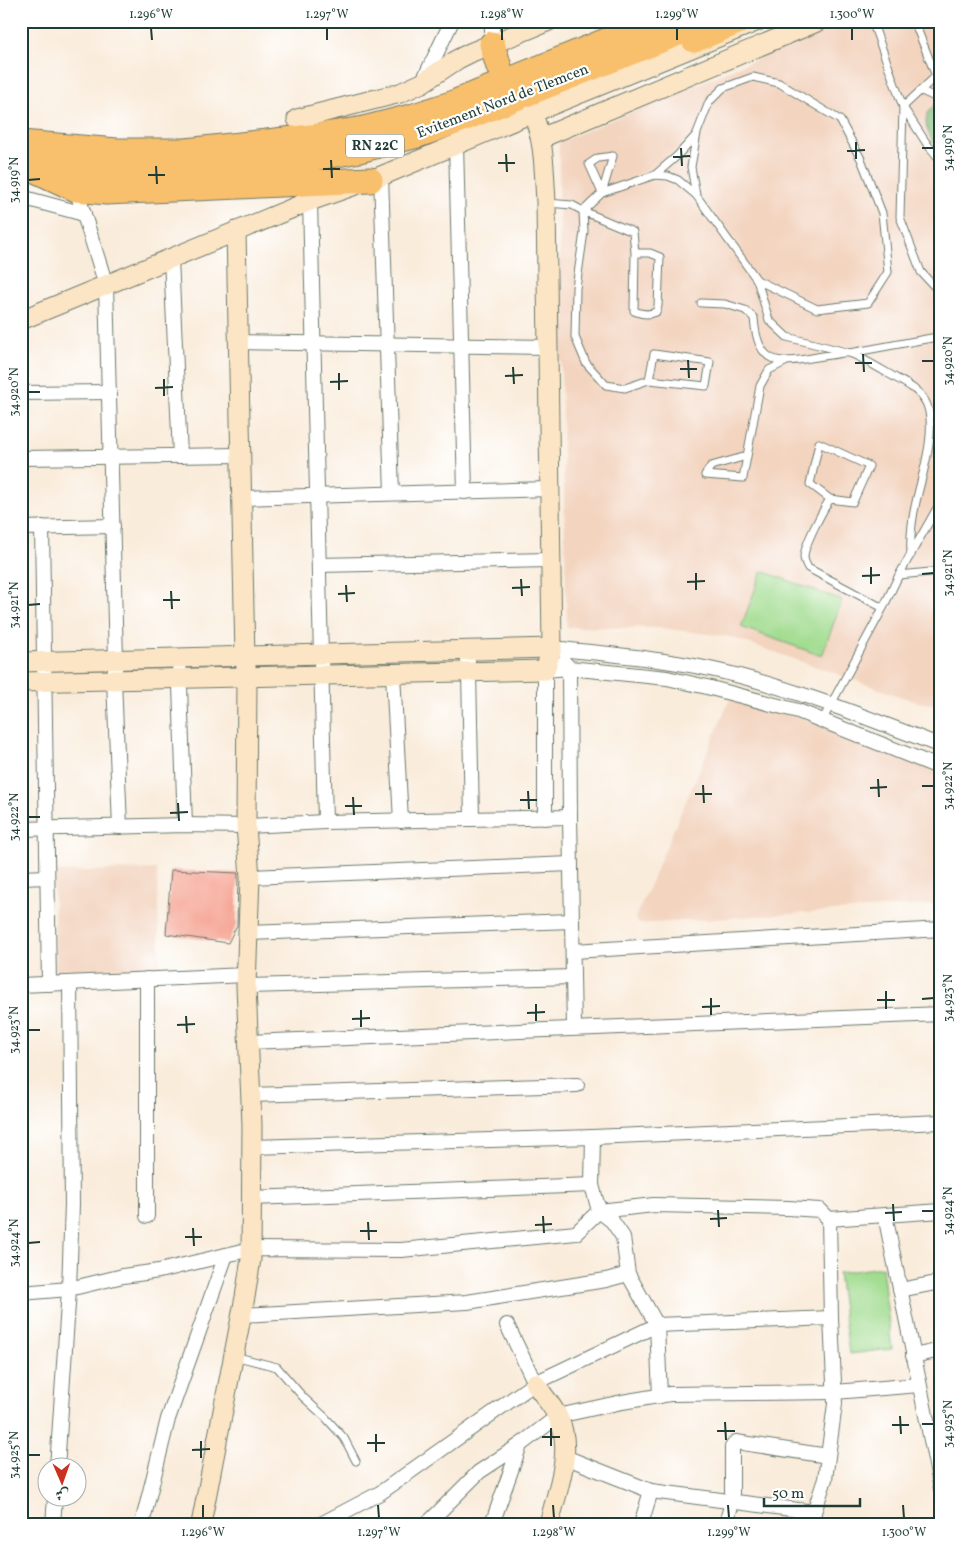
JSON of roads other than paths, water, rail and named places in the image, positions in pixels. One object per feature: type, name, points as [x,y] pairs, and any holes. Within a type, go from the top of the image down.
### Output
[{"type":"highway","points":[[451,104],[488,72],[614,21]]},
{"type":"highway","name":"Evitement Nord de Tlemcen","points":[[21,143],[117,151],[186,151],[363,129],[414,116],[492,89],[655,21]]},
{"type":"highway","name":"Evitement Nord de Tlemcen","points":[[21,164],[108,171],[188,171],[314,158],[360,150],[418,135],[505,103],[709,21]]},
{"type":"highway","points":[[505,103],[570,90],[740,21]]},
{"type":"highway","points":[[492,32],[499,68]]},
{"type":"highway","points":[[21,164],[76,188],[106,192],[375,178]]},
{"type":"main road","points":[[297,118],[400,94],[422,83],[458,59],[492,32],[549,21]]},
{"type":"main road","points":[[21,320],[236,231],[310,201],[375,178],[758,21]]},
{"type":"main road","points":[[541,138],[819,21]]},
{"type":"main road","points":[[21,682],[545,670],[552,648],[546,202],[541,138],[532,113]]},
{"type":"main road","points":[[201,1524],[242,1315],[251,1259],[252,1147],[246,980],[250,877],[246,826],[247,677],[245,657],[236,231]]},
{"type":"main road","points":[[21,662],[552,648]]},
{"type":"main road","points":[[535,1383],[558,1416],[566,1442],[565,1457],[549,1524]]},
{"type":"street","points":[[422,83],[452,21]]},
{"type":"street","points":[[456,144],[465,492]]},
{"type":"street","points":[[375,178],[387,345],[392,494]]},
{"type":"street","points":[[76,188],[106,285],[116,660],[114,680],[120,827]]},
{"type":"street","points":[[21,196],[84,214]]},
{"type":"street","points":[[310,201],[325,822]]},
{"type":"street","points":[[171,258],[180,456]]},
{"type":"street","points":[[238,342],[547,347]]},
{"type":"street","points":[[21,393],[110,392]]},
{"type":"street","points":[[21,458],[241,455]]},
{"type":"street","points":[[242,498],[549,489]]},
{"type":"street","points":[[21,528],[113,526]]},
{"type":"street","points":[[42,527],[49,984]]},
{"type":"street","points":[[319,565],[550,560]]},
{"type":"street","points":[[552,648],[569,668],[574,1028]]},
{"type":"street","points":[[552,648],[662,660],[710,669],[756,681],[832,705],[941,746]]},
{"type":"street","points":[[467,650],[472,819]]},
{"type":"street","points":[[179,658],[185,825]]},
{"type":"street","points":[[545,818],[545,670],[569,668],[667,678],[707,687],[798,711],[941,768]]},
{"type":"street","points":[[707,687],[710,669]]},
{"type":"street","points":[[392,674],[401,821]]},
{"type":"street","points":[[21,829],[185,825],[246,826],[325,822],[570,817]]},
{"type":"street","points":[[250,877],[571,864]]},
{"type":"street","points":[[21,878],[47,877]]},
{"type":"street","points":[[248,933],[572,921]]},
{"type":"street","points":[[573,951],[941,929]]},
{"type":"street","points":[[21,985],[147,979],[573,977]]},
{"type":"street","points":[[147,979],[147,1216]]},
{"type":"street","points":[[58,1458],[69,1289],[72,1204],[70,983]]},
{"type":"street","points":[[248,1042],[941,1014]]},
{"type":"street","points":[[250,1095],[577,1085]]},
{"type":"street","points":[[252,1147],[592,1137],[941,1122]]},
{"type":"street","points":[[592,1137],[592,1185],[599,1212],[612,1222],[623,1238],[628,1274],[657,1325],[660,1396]]},
{"type":"street","points":[[252,1198],[592,1185]]},
{"type":"street","points":[[21,1293],[69,1289],[123,1276],[159,1271],[251,1248],[401,1250],[576,1233],[599,1212],[654,1205],[820,1210],[829,1219],[835,1404],[825,1479],[812,1518],[732,1502],[651,1491],[565,1457]]},
{"type":"street","points":[[829,1219],[941,1211]]},
{"type":"street","points":[[885,1215],[941,1489]]},
{"type":"street","points":[[142,1524],[168,1418],[226,1255]]},
{"type":"street","points":[[242,1315],[467,1302],[606,1280],[628,1274]]},
{"type":"street","points":[[900,1290],[941,1282]]},
{"type":"street","points":[[321,1524],[346,1517],[535,1383],[657,1325],[831,1318]]},
{"type":"street","points":[[507,1325],[535,1383]]},
{"type":"street","points":[[913,1356],[941,1350]]},
{"type":"street","points":[[426,1524],[479,1472],[558,1416],[670,1394],[834,1392],[919,1385]]},
{"type":"street","points":[[726,1524],[732,1502],[732,1447],[736,1442],[828,1456]]},
{"type":"street","points":[[492,1524],[520,1444]]},
{"type":"street","points":[[641,1524],[651,1491]]},
{"type":"street","points":[[53,1524],[54,1508]]},
{"type":"lane","points":[[872,21],[903,107],[941,162]]},
{"type":"lane","points":[[914,21],[938,75],[903,107],[900,217],[921,272],[941,294]]},
{"type":"lane","points":[[696,195],[691,167],[697,133],[709,102],[723,88],[753,77],[779,83],[840,120],[861,159],[882,213],[888,272],[868,303],[816,309],[757,280]]},
{"type":"lane","points":[[922,91],[941,100]]},
{"type":"lane","points":[[649,380],[654,354],[710,362],[706,386],[649,380],[625,388],[606,385],[586,363],[575,337],[576,288],[584,232],[583,211],[602,193],[655,175],[677,156],[697,133]]},
{"type":"lane","points":[[613,156],[608,171],[602,193],[589,164],[598,158],[613,156]]},
{"type":"lane","points":[[655,175],[668,176],[678,180],[696,195],[757,280],[770,320],[787,337],[850,353],[913,387],[926,404],[930,424],[928,448],[910,539],[911,555]]},
{"type":"lane","points":[[546,202],[572,205],[633,232],[636,254],[634,311],[640,314],[652,314],[656,312],[658,306],[660,258],[650,253],[636,254]]},
{"type":"lane","points":[[701,303],[725,304],[745,310],[754,318],[755,335],[764,354],[770,358],[788,361],[850,353],[937,337],[941,334]]},
{"type":"lane","points":[[747,456],[711,466],[705,475],[743,478],[760,386],[769,370],[788,361]]},
{"type":"lane","points":[[819,443],[869,466],[853,502],[830,499],[810,484],[819,443]]},
{"type":"lane","points":[[830,499],[804,550],[804,560],[808,568],[883,608]]},
{"type":"lane","points":[[822,721],[941,500]]},
{"type":"lane","points":[[899,575],[941,571]]},
{"type":"lane","points":[[234,1356],[277,1367],[303,1397],[344,1438],[356,1461]]}]
